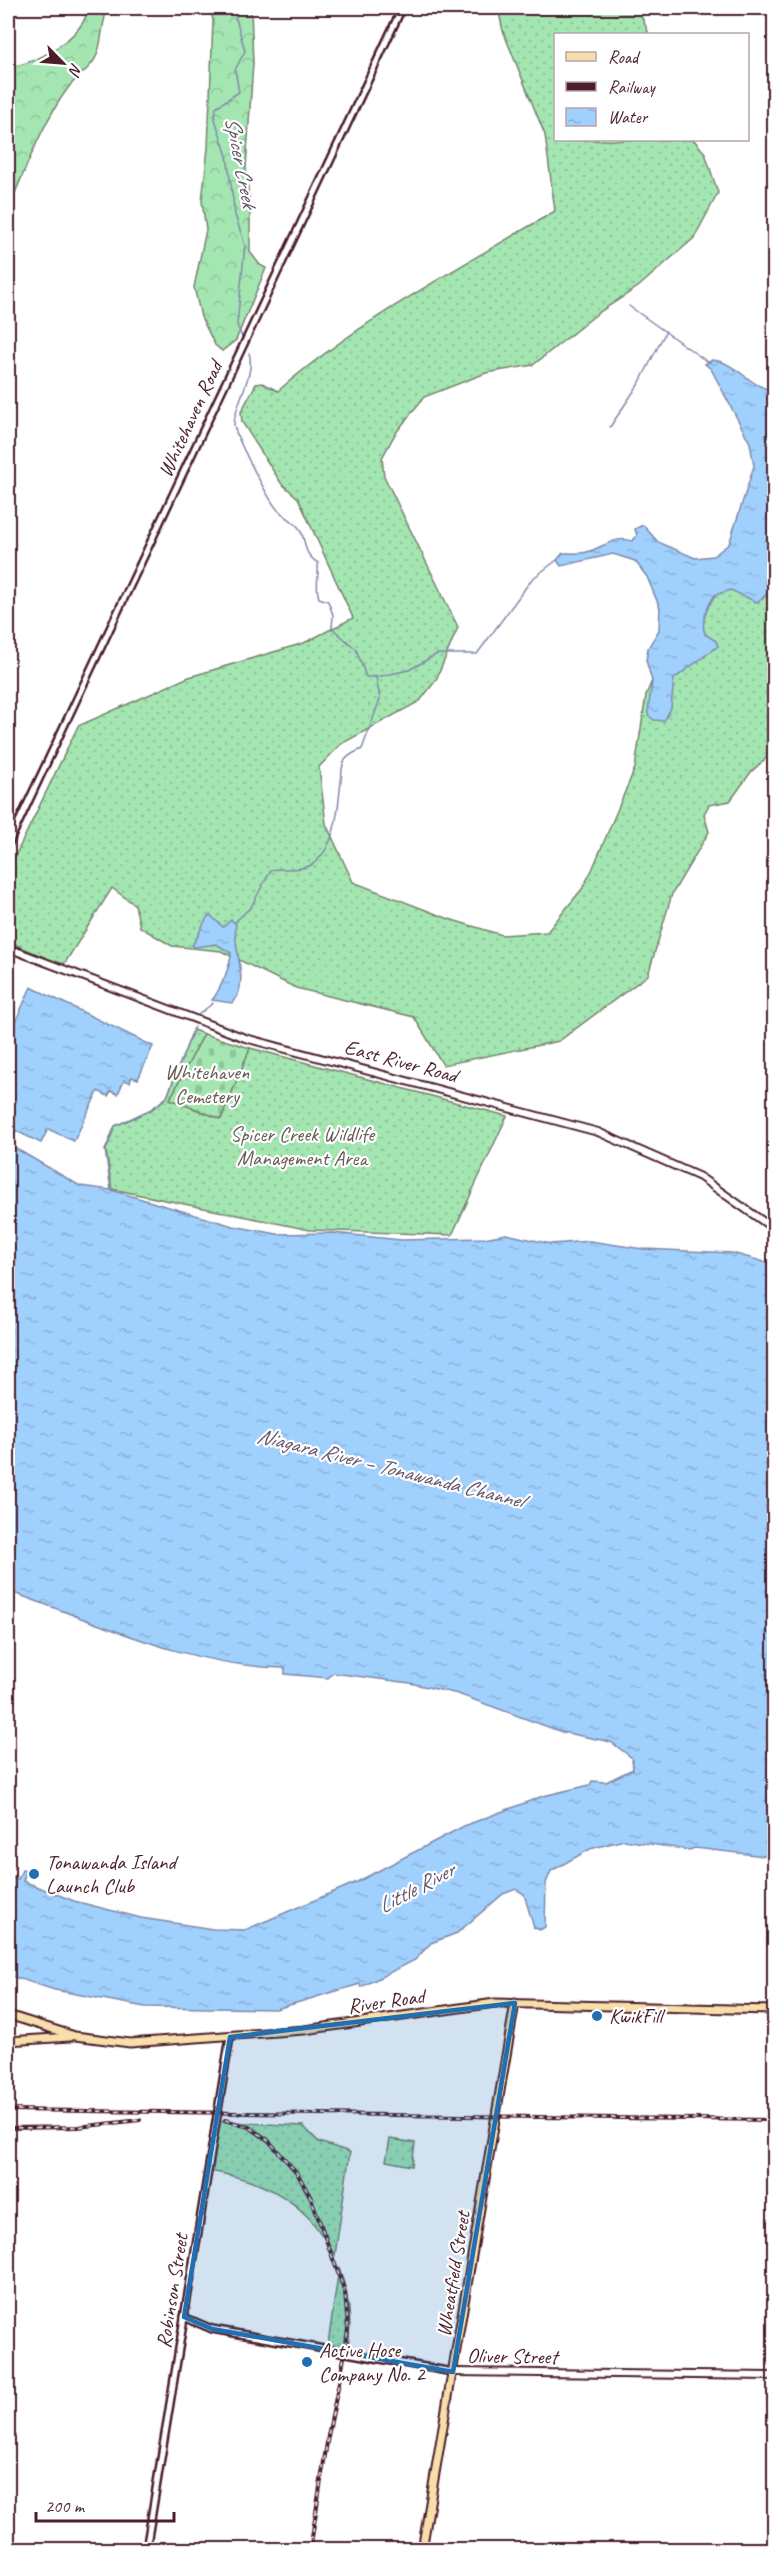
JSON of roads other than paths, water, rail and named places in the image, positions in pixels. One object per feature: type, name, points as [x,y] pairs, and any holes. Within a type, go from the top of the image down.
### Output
[{"type":"main road","name":"East River Road","points":[[8,948],[245,1038],[598,1132],[700,1177],[774,1229]]},
{"type":"main road","name":"River Road","points":[[8,2015],[75,2037],[130,2043],[304,2030],[478,2005],[515,2003],[774,2010]]},
{"type":"main road","name":"Wheatfield Street","points":[[422,2550],[515,2003]]},
{"type":"main road","points":[[8,2041],[75,2037]]},
{"type":"main road","name":"Oliver Street","points":[[453,2372],[774,2376]]},
{"type":"street","name":"Whitehaven Road","points":[[8,845],[402,8]]},
{"type":"street","name":"Robinson Street","points":[[146,2550],[230,2037]]},
{"type":"street","name":"Oliver Street","points":[[184,2317],[212,2329],[453,2372]]},
{"type":"water","points":[[712,360],[729,365],[758,385],[774,390],[774,569],[771,584],[761,600],[756,602],[731,590],[715,595],[703,624],[705,634],[716,641],[718,646],[674,679],[671,708],[664,721],[654,720],[648,715],[652,681],[646,660],[648,648],[659,630],[660,608],[647,577],[635,561],[613,554],[561,566],[557,560],[563,553],[587,552],[620,540],[632,541],[637,536],[635,529],[643,525],[658,542],[695,558],[713,556],[729,544],[754,466],[750,443],[711,369],[705,364]]},
{"type":"water","points":[[210,915],[223,927],[231,920],[236,924],[235,933],[241,975],[238,995],[232,1003],[212,1000],[225,977],[231,953],[216,944],[195,947],[192,945]]},
{"type":"water","points":[[31,987],[153,1046],[138,1079],[132,1077],[130,1082],[124,1080],[118,1094],[111,1091],[108,1096],[98,1091],[74,1141],[48,1129],[41,1143],[8,1127],[8,1038]]},
{"type":"water","points":[[8,1144],[80,1186],[111,1190],[233,1226],[277,1234],[333,1233],[401,1240],[484,1238],[506,1234],[551,1244],[590,1241],[643,1249],[732,1253],[768,1263],[771,1270],[768,1281],[774,1284],[774,1857],[695,1848],[689,1850],[624,1840],[590,1849],[551,1871],[546,1883],[545,1927],[540,1930],[534,1928],[524,1894],[516,1889],[503,1894],[457,1933],[431,1943],[415,1960],[361,1987],[360,1984],[276,2009],[145,2007],[55,1990],[8,1975],[8,1874],[18,1879],[22,1870],[26,1871],[23,1881],[74,1901],[141,1918],[213,1929],[245,1930],[357,1882],[464,1826],[543,1796],[590,1785],[592,1781],[606,1782],[633,1769],[632,1758],[611,1742],[562,1732],[458,1694],[410,1683],[333,1673],[328,1678],[285,1674],[285,1668],[249,1666],[213,1660],[144,1641],[8,1591]]},
{"type":"waterway","name":"Spicer Creek","points":[[233,8],[245,51],[235,70],[239,92],[216,107],[215,119],[227,156],[235,215],[245,245],[237,325],[242,337]]},
{"type":"waterway","points":[[629,306],[709,363]]},
{"type":"waterway","points":[[610,427],[640,382],[666,331]]},
{"type":"waterway","name":"Spicer Creek","points":[[235,922],[251,907],[271,870],[309,866],[321,856],[327,847],[335,826],[343,764],[349,756],[362,749],[380,699],[376,677],[366,677],[356,649],[332,628],[333,615],[328,601],[319,598],[318,594],[318,563],[309,555],[302,533],[278,510],[268,495],[236,431],[235,416],[250,370],[249,353]]},
{"type":"waterway","points":[[376,677],[409,670],[437,654],[477,654],[532,579],[557,560]]},
{"type":"waterway","name":"Spicer Creek","points":[[198,1015],[213,1003]]},
{"type":"waterway","name":"Spicer Creek","points":[[111,1190],[105,1150],[115,1126],[151,1109],[167,1097],[194,1027]]},
{"type":"railway","points":[[8,2110],[774,2120]]},
{"type":"railway","points":[[8,2128],[78,2127],[140,2120]]},
{"type":"railway","points":[[225,2120],[249,2127],[268,2140],[297,2173],[311,2198],[345,2292],[348,2328],[345,2353],[328,2436],[310,2550]]},
{"type":"place","name":"Tonawanda Island Launch Club","points":[[34,1874]]},
{"type":"place","name":"KwikFill","points":[[597,2016]]},
{"type":"place","name":"Active Hose Company No. 2","points":[[307,2362]]},
{"type":"park label","name":"Whitehaven Cemetery","points":[[207,1084]]},
{"type":"park label","name":"Spicer Creek Wildlife Management Area","points":[[302,1146]]},
{"type":"water label","name":"Niagara River – Tonawanda Channel","points":[[390,1468]]},
{"type":"water label","name":"Little River","points":[[416,1888]]}]
